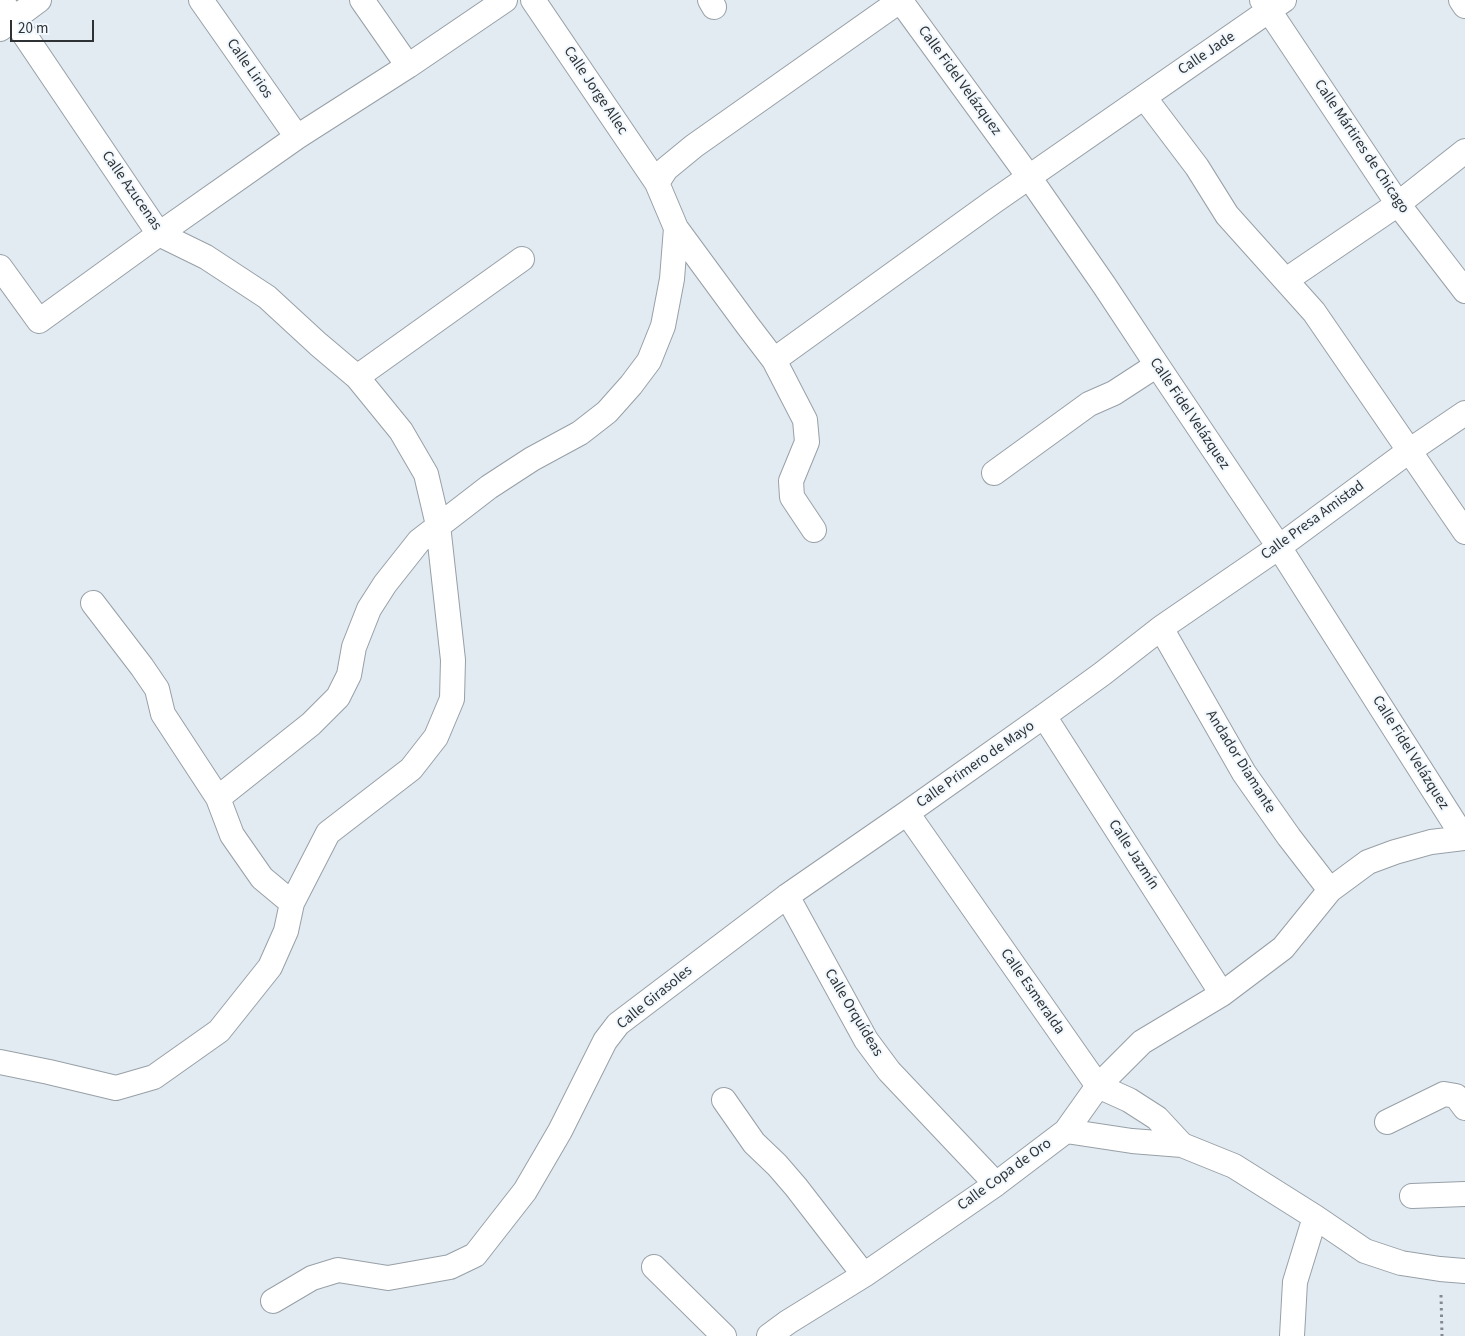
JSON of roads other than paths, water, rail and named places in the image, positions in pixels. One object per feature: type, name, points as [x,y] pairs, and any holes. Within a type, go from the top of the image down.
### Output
[{"type":"street","name":"Calle Azucenas","points":[[0,1062],[116,1088],[154,1077],[219,1031],[270,966],[286,931],[292,903],[328,833],[412,769],[436,737],[452,698],[453,660],[438,525],[426,474],[401,430],[357,377],[267,297],[206,257],[159,234],[7,24],[1,0]]},
{"type":"street","points":[[7,24],[39,0]]},
{"type":"street","name":"Calle Lirios","points":[[202,0],[297,137]]},
{"type":"street","points":[[362,0],[408,66]]},
{"type":"street","points":[[0,266],[39,321],[297,137],[408,66],[505,0]]},
{"type":"street","name":"Calle Jorge Allec","points":[[534,0],[657,183],[676,228]]},
{"type":"street","points":[[657,183],[666,169],[694,146],[901,0]]},
{"type":"street","name":"Calle Fidel Velázquez","points":[[901,0],[1030,177],[1104,284],[1279,547],[1464,838]]},
{"type":"street","points":[[1461,0],[1465,6]]},
{"type":"street","name":"Calle Jade","points":[[774,360],[1272,4]]},
{"type":"street","name":"Calle Mártires de Chicago","points":[[1272,4],[1398,204],[1465,291]]},
{"type":"street","points":[[1144,96],[1197,166],[1227,215],[1314,312],[1465,532]]},
{"type":"street","points":[[1286,280],[1398,204],[1465,151]]},
{"type":"street","points":[[676,228],[774,360],[805,420],[807,442],[791,481],[792,497],[814,530]]},
{"type":"street","points":[[218,798],[311,724],[338,697],[349,675],[354,647],[369,609],[385,584],[419,541],[489,487],[524,464],[580,433],[607,412],[631,385],[649,361],[663,326],[672,279],[676,228]]},
{"type":"street","points":[[357,377],[522,259]]},
{"type":"street","points":[[994,473],[1089,404],[1114,392],[1157,365]]},
{"type":"street","name":"Calle Presa Amistad","points":[[1161,628],[1279,547],[1409,451],[1465,413]]},
{"type":"street","points":[[93,603],[142,667],[156,689],[163,714],[218,798],[232,835],[262,878],[292,903]]},
{"type":"street","name":"Calle Primero de Mayo","points":[[786,896],[1044,716],[1161,628]]},
{"type":"street","name":"Andador Diamante","points":[[1161,628],[1244,774],[1330,890]]},
{"type":"street","name":"Calle Jazmín","points":[[1044,716],[1222,994]]},
{"type":"street","name":"Calle Esmeralda","points":[[907,813],[1098,1086]]},
{"type":"street","name":"Calle Copa de Oro","points":[[769,1336],[788,1322],[864,1275],[996,1184],[1066,1131],[1098,1086],[1142,1042],[1222,994],[1283,948],[1330,890],[1368,862],[1431,842],[1464,838]]},
{"type":"street","name":"Calle Girasoles","points":[[273,1301],[312,1278],[338,1270],[388,1278],[450,1267],[475,1255],[525,1191],[560,1131],[605,1041],[618,1024],[786,896]]},
{"type":"street","name":"Calle Orquídeas","points":[[786,896],[866,1040],[889,1071],[996,1184]]},
{"type":"street","points":[[1098,1086],[1129,1100],[1157,1118],[1182,1145]]},
{"type":"street","points":[[1387,1122],[1444,1094],[1456,1096],[1465,1108]]},
{"type":"street","points":[[724,1100],[754,1143],[796,1187],[864,1275]]},
{"type":"street","points":[[1066,1131],[1132,1141],[1182,1145],[1234,1166],[1316,1217],[1365,1251],[1401,1262],[1440,1269],[1465,1271]]},
{"type":"street","points":[[1412,1196],[1465,1194]]},
{"type":"street","points":[[1292,1336],[1295,1282],[1316,1217]]},
{"type":"street","points":[[654,1267],[724,1336]]}]
